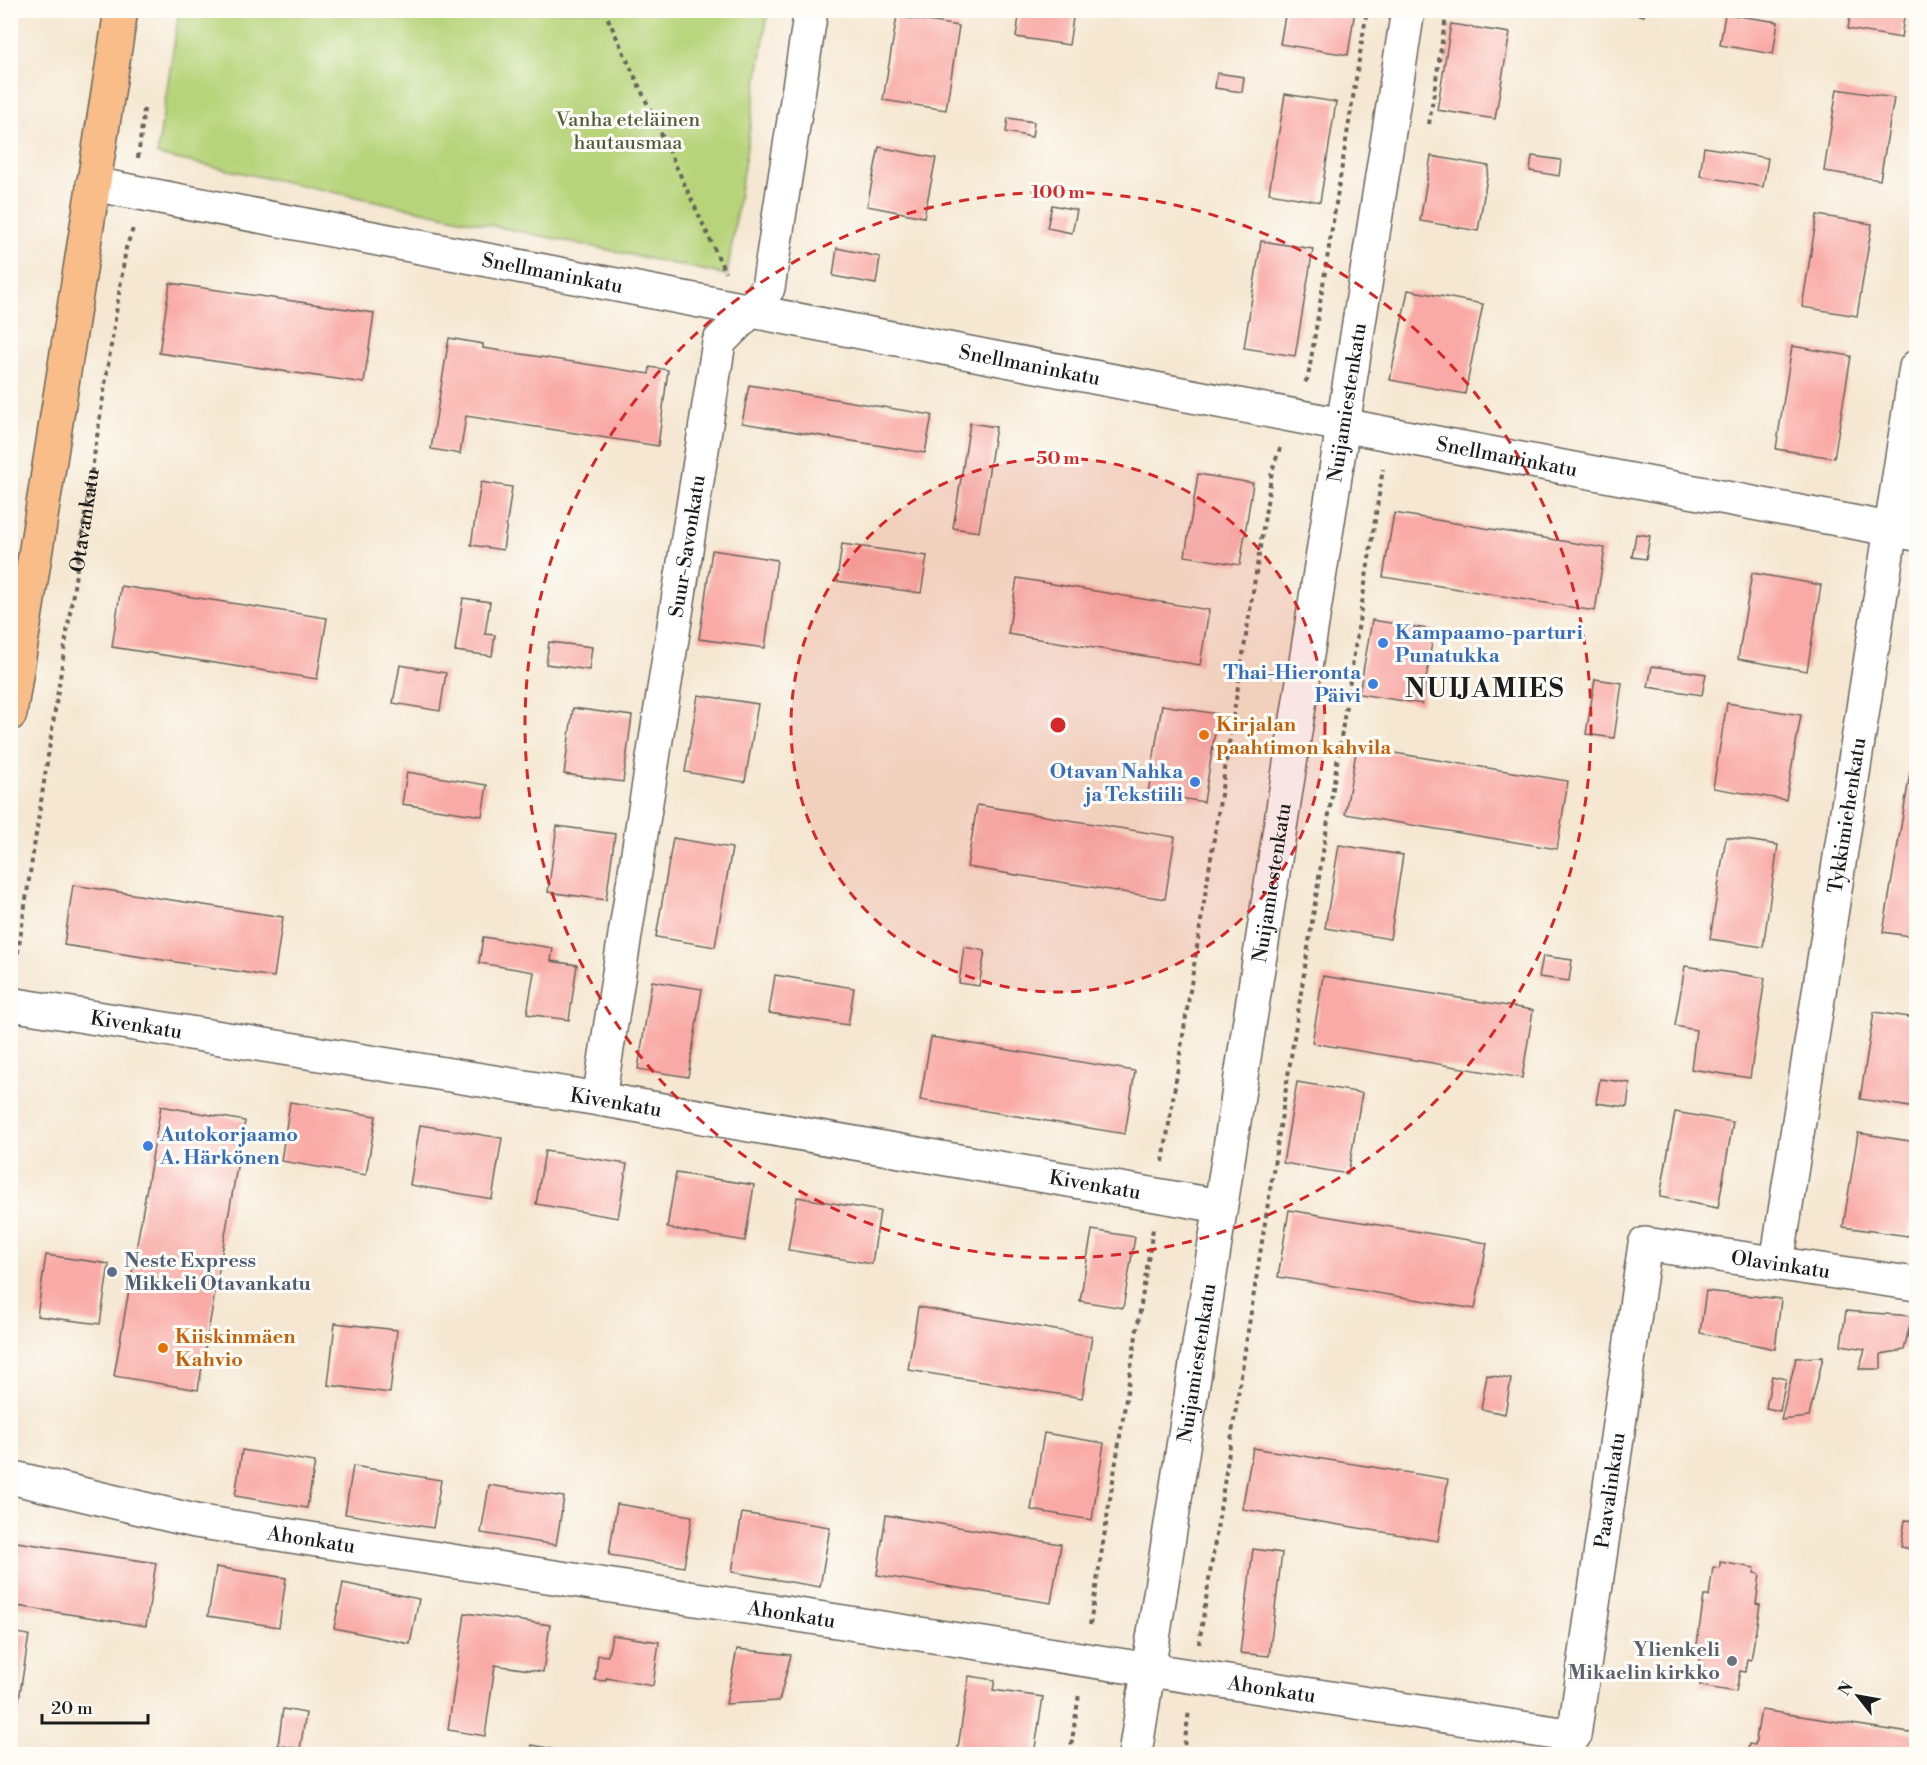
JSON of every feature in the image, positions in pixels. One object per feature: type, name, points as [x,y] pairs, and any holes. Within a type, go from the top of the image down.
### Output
[{"type":"main road","points":[[10,714],[121,10]]},
{"type":"street","name":"Suur-Savonkatu","points":[[599,1099],[719,342],[750,311],[768,288],[811,10]]},
{"type":"street","name":"Nuijamiestenkatu","points":[[1135,1755],[1408,10]]},
{"type":"street","name":"Snellmaninkatu","points":[[93,184],[1904,532]]},
{"type":"street","name":"Tykkimiehenkatu","points":[[1777,1263],[1904,532],[1917,367]]},
{"type":"street","name":"Kivenkatu","points":[[14,1004],[599,1099],[1220,1206]]},
{"type":"street","name":"Olavinkatu","points":[[1645,1244],[1917,1284]]},
{"type":"street","name":"Paavalinkatu","points":[[1574,1736],[1645,1244]]},
{"type":"street","name":"Ahonkatu","points":[[10,1477],[195,1521],[1574,1736]]},
{"type":"path","points":[[604,10],[727,275]]},
{"type":"path","points":[[1070,1755],[1272,471],[1308,378],[1367,10]]},
{"type":"path","points":[[1428,126],[1447,10]]},
{"type":"path","points":[[145,99],[137,154],[145,195]]},
{"type":"path","name":"Otavankatu","points":[[14,1004],[15,966],[124,260],[145,195]]},
{"type":"path","points":[[1183,1755],[1389,434]]},
{"type":"green space","name":"Vanha eteläinen hautausmaa","points":[[179,11],[768,11],[727,275],[157,155]]},
{"type":"building","points":[[1020,10],[1073,18],[1069,45],[1016,37]]},
{"type":"building","points":[[1286,10],[1355,10],[1348,55],[1280,44]]},
{"type":"building","points":[[1618,10],[1645,10],[1644,16]]},
{"type":"building","points":[[1851,10],[1905,10],[1901,38],[1848,29]]},
{"type":"building","points":[[1725,14],[1778,22],[1773,54],[1720,45]]},
{"type":"building","points":[[897,16],[959,26],[946,110],[883,100]]},
{"type":"building","points":[[1451,24],[1510,33],[1495,119],[1437,110]]},
{"type":"building","points":[[1217,73],[1244,77],[1242,92],[1215,88]]},
{"type":"building","points":[[1837,89],[1894,98],[1880,180],[1824,171]]},
{"type":"building","points":[[1285,94],[1336,102],[1320,202],[1269,193]]},
{"type":"building","points":[[1008,118],[1034,122],[1032,137],[1006,132]]},
{"type":"building","points":[[879,147],[936,158],[924,217],[867,206]]},
{"type":"building","points":[[1704,147],[1768,158],[1763,187],[1700,176]]},
{"type":"building","points":[[1431,156],[1489,166],[1478,231],[1420,221]]},
{"type":"building","points":[[1532,156],[1561,160],[1559,176],[1530,171]]},
{"type":"building","points":[[1052,205],[1077,210],[1072,233],[1047,228]]},
{"type":"building","points":[[1817,215],[1872,224],[1857,316],[1802,307]]},
{"type":"building","points":[[1261,241],[1313,249],[1295,356],[1244,348]]},
{"type":"building","points":[[837,248],[880,257],[876,284],[833,276]]},
{"type":"building","points":[[170,283],[374,313],[364,383],[159,353]]},
{"type":"building","points":[[1408,290],[1483,304],[1465,394],[1390,380]]},
{"type":"building","points":[[449,338],[483,344],[483,348],[649,374],[650,367],[668,370],[658,446],[466,416],[460,454],[431,449]]},
{"type":"building","points":[[1792,346],[1851,356],[1834,458],[1776,449]]},
{"type":"building","points":[[749,385],[932,415],[925,453],[742,423]]},
{"type":"building","points":[[970,423],[996,427],[979,532],[953,528]]},
{"type":"building","points":[[1198,474],[1253,483],[1240,565],[1185,556]]},
{"type":"building","points":[[481,482],[512,487],[503,550],[471,545]]},
{"type":"building","points":[[1394,513],[1605,548],[1595,611],[1383,577]]},
{"type":"building","points":[[1636,534],[1650,536],[1646,559],[1632,557]]},
{"type":"building","points":[[842,544],[927,556],[921,593],[837,581]]},
{"type":"building","points":[[712,550],[777,560],[765,648],[699,639]]},
{"type":"building","points":[[1752,573],[1821,585],[1807,671],[1738,659]]},
{"type":"building","points":[[1017,578],[1209,610],[1200,665],[1008,634]]},
{"type":"building","points":[[121,586],[327,618],[317,679],[112,647]]},
{"type":"building","points":[[463,598],[490,602],[485,634],[495,635],[492,656],[455,651]]},
{"type":"building","points":[[1372,620],[1434,630],[1422,704],[1359,694]]},
{"type":"building","points":[[549,642],[592,647],[589,670],[546,664]]},
{"type":"building","points":[[400,665],[446,673],[440,711],[393,703]]},
{"type":"building","points":[[1652,666],[1706,674],[1702,695],[1648,687]]},
{"type":"building","points":[[1595,679],[1622,683],[1614,738],[1586,734]]},
{"type":"building","points":[[698,695],[758,704],[745,782],[685,772]]},
{"type":"building","points":[[1727,703],[1801,715],[1786,800],[1713,788]]},
{"type":"building","points":[[1162,705],[1218,714],[1204,802],[1148,793]]},
{"type":"building","points":[[573,708],[632,716],[623,782],[564,774]]},
{"type":"building","points":[[1357,747],[1568,781],[1557,849],[1345,814]]},
{"type":"building","points":[[1911,767],[1916,768],[1916,937],[1883,932]]},
{"type":"building","points":[[407,772],[487,785],[482,816],[402,804]]},
{"type":"building","points":[[977,805],[1175,837],[1165,899],[967,867]]},
{"type":"building","points":[[557,826],[615,834],[606,900],[548,892]]},
{"type":"building","points":[[1726,837],[1778,845],[1763,947],[1710,939]]},
{"type":"building","points":[[673,838],[732,848],[715,947],[656,937]]},
{"type":"building","points":[[1339,845],[1403,855],[1390,939],[1325,928]]},
{"type":"building","points":[[73,885],[283,917],[274,977],[64,945]]},
{"type":"building","points":[[483,937],[553,948],[551,961],[577,965],[569,1020],[527,1014],[534,972],[479,963]]},
{"type":"building","points":[[964,947],[985,951],[979,986],[959,983]]},
{"type":"building","points":[[1543,956],[1572,960],[1569,981],[1539,977]]},
{"type":"building","points":[[1685,966],[1765,978],[1750,1078],[1691,1069],[1696,1030],[1675,1026]]},
{"type":"building","points":[[775,975],[854,988],[848,1025],[769,1013]]},
{"type":"building","points":[[1323,976],[1533,1010],[1522,1078],[1312,1043]]},
{"type":"building","points":[[652,981],[702,989],[688,1077],[638,1069]]},
{"type":"building","points":[[1874,1012],[1916,1018],[1916,1108],[1860,1099]]},
{"type":"building","points":[[931,1037],[1135,1071],[1125,1134],[920,1100]]},
{"type":"building","points":[[1600,1079],[1630,1083],[1627,1107],[1596,1103]]},
{"type":"building","points":[[1297,1082],[1362,1093],[1348,1174],[1283,1163]]},
{"type":"building","points":[[290,1102],[376,1116],[366,1175],[281,1161]]},
{"type":"building","points":[[161,1106],[245,1121],[198,1390],[114,1376]]},
{"type":"building","points":[[1675,1112],[1733,1122],[1718,1208],[1660,1197]]},
{"type":"building","points":[[420,1125],[502,1138],[492,1199],[410,1185]]},
{"type":"building","points":[[1858,1133],[1916,1142],[1916,1178],[1908,1236],[1843,1227]]},
{"type":"building","points":[[545,1151],[627,1164],[618,1218],[536,1204]]},
{"type":"building","points":[[676,1173],[754,1185],[745,1241],[667,1228]]},
{"type":"building","points":[[797,1197],[880,1211],[872,1264],[788,1250]]},
{"type":"building","points":[[1289,1210],[1487,1243],[1475,1309],[1278,1277]]},
{"type":"building","points":[[1092,1230],[1135,1237],[1123,1308],[1080,1301]]},
{"type":"building","points":[[46,1255],[109,1264],[100,1324],[37,1316]]},
{"type":"building","points":[[1706,1291],[1781,1299],[1775,1349],[1700,1333]]},
{"type":"building","points":[[918,1307],[1092,1336],[1082,1398],[908,1370]]},
{"type":"building","points":[[1846,1311],[1912,1316],[1904,1350],[1881,1354],[1881,1369],[1859,1369],[1865,1349],[1841,1345]]},
{"type":"building","points":[[335,1323],[397,1330],[390,1393],[328,1385]]},
{"type":"building","points":[[1823,1357],[1809,1417],[1781,1420],[1796,1358]]},
{"type":"building","points":[[1487,1375],[1511,1379],[1505,1414],[1481,1409]]},
{"type":"building","points":[[1772,1376],[1786,1379],[1780,1411],[1766,1408]]},
{"type":"building","points":[[1044,1433],[1104,1443],[1092,1520],[1031,1510]]},
{"type":"building","points":[[1253,1448],[1448,1479],[1438,1541],[1242,1509]]},
{"type":"building","points":[[242,1450],[315,1462],[307,1508],[235,1496]]},
{"type":"building","points":[[353,1466],[441,1480],[433,1528],[345,1514]]},
{"type":"building","points":[[489,1485],[564,1497],[556,1545],[481,1533]]},
{"type":"building","points":[[617,1504],[692,1516],[684,1567],[609,1555]]},
{"type":"building","points":[[742,1513],[830,1527],[820,1587],[732,1572]]},
{"type":"building","points":[[886,1515],[1061,1544],[1051,1603],[877,1575]]},
{"type":"building","points":[[1905,1520],[1916,1521],[1916,1550],[1901,1547]]},
{"type":"building","points":[[10,1541],[156,1563],[146,1626],[10,1605]]},
{"type":"building","points":[[1253,1549],[1282,1553],[1269,1656],[1240,1653]]},
{"type":"building","points":[[1720,1562],[1755,1568],[1754,1573],[1760,1574],[1756,1604],[1760,1605],[1751,1660],[1747,1659],[1745,1672],[1740,1671],[1736,1692],[1700,1686],[1703,1665],[1699,1665],[1700,1652],[1696,1651],[1704,1596],[1709,1596],[1713,1567],[1720,1568]]},
{"type":"building","points":[[216,1567],[286,1578],[279,1627],[208,1616]]},
{"type":"building","points":[[343,1583],[419,1599],[410,1644],[334,1628]]},
{"type":"building","points":[[465,1613],[550,1625],[543,1672],[495,1665],[485,1736],[448,1730]]},
{"type":"building","points":[[10,1632],[29,1635],[12,1745],[10,1745]]},
{"type":"building","points":[[612,1635],[659,1642],[653,1686],[606,1678],[606,1681],[595,1680],[598,1655],[608,1656]]},
{"type":"building","points":[[737,1649],[791,1655],[779,1701],[726,1704]]},
{"type":"building","points":[[969,1676],[995,1680],[993,1690],[1043,1697],[1034,1754],[957,1754]]},
{"type":"building","points":[[283,1709],[306,1713],[300,1749],[278,1745]]},
{"type":"building","points":[[1761,1710],[1916,1734],[1916,1754],[1747,1754],[1749,1744],[1755,1745]]},
{"type":"building","points":[[532,1745],[553,1749],[552,1754],[531,1754]]},
{"type":"place","name":"Kampaamo-parturi Punatukka","points":[[1383,643]]},
{"type":"place","name":"Thai-Hieronta Päivi","points":[[1373,684]]},
{"type":"place","name":"Kirjalan paahtimon kahvila","points":[[1204,735]]},
{"type":"place","name":"Otavan Nahka ja Tekstiili","points":[[1195,782]]},
{"type":"place","name":"Autokorjaamo A. Härkönen","points":[[148,1146]]},
{"type":"place","name":"Neste Express Mikkeli Otavankatu","points":[[112,1272]]},
{"type":"place","name":"Kiiskinmäen Kahvio","points":[[163,1348]]},
{"type":"place","name":"Ylienkeli Mikaelin kirkko","points":[[1732,1661]]},
{"type":"district","name":"NUIJAMIES","points":[[1485,688]]}]
